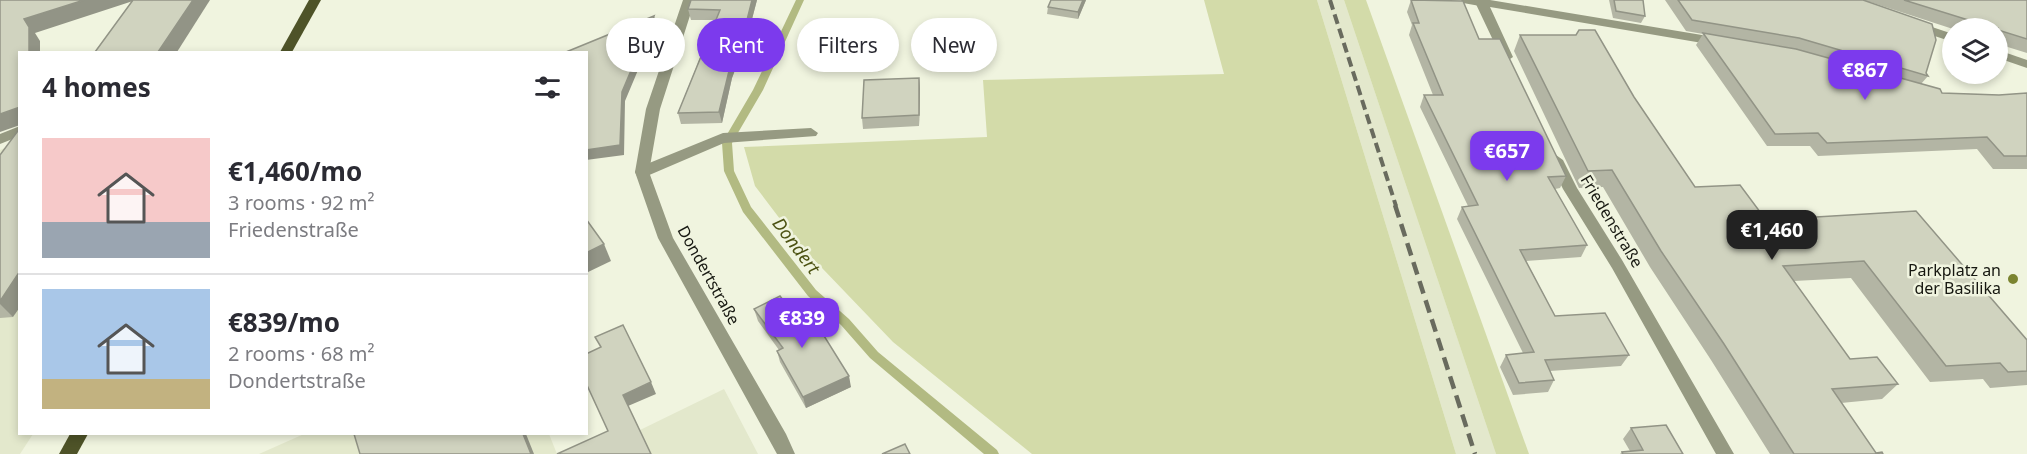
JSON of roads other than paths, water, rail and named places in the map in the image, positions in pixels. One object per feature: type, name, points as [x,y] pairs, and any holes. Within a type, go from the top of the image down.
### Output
[{"type":"main road","points":[[287,51],[315,0]]},
{"type":"main road","points":[[68,454],[78,435]]},
{"type":"street","name":"Dondertstraße","points":[[689,0],[653,109],[642,172],[666,238],[780,439],[786,454]]},
{"type":"street","points":[[1476,1],[1733,45]]},
{"type":"street","points":[[1476,1],[1515,75]]},
{"type":"street","points":[[1908,22],[1942,34]]},
{"type":"street","points":[[2008,57],[2027,64]]},
{"type":"street","points":[[0,139],[18,132]]},
{"type":"street","points":[[642,172],[730,139],[811,133]]},
{"type":"street","name":"Friedenstraße","points":[[1550,147],[1570,189],[1617,264],[1725,454]]},
{"type":"waterway","name":"Dondert","points":[[800,0],[758,90],[727,143],[729,171],[747,209],[812,293],[845,322],[874,355],[993,454]]},
{"type":"railway","points":[[1330,0],[1396,206]]},
{"type":"railway","points":[[1395,205],[1475,454]]},
{"type":"place","name":"Parkplatz an der Basilika","points":[[2013,279]]}]
